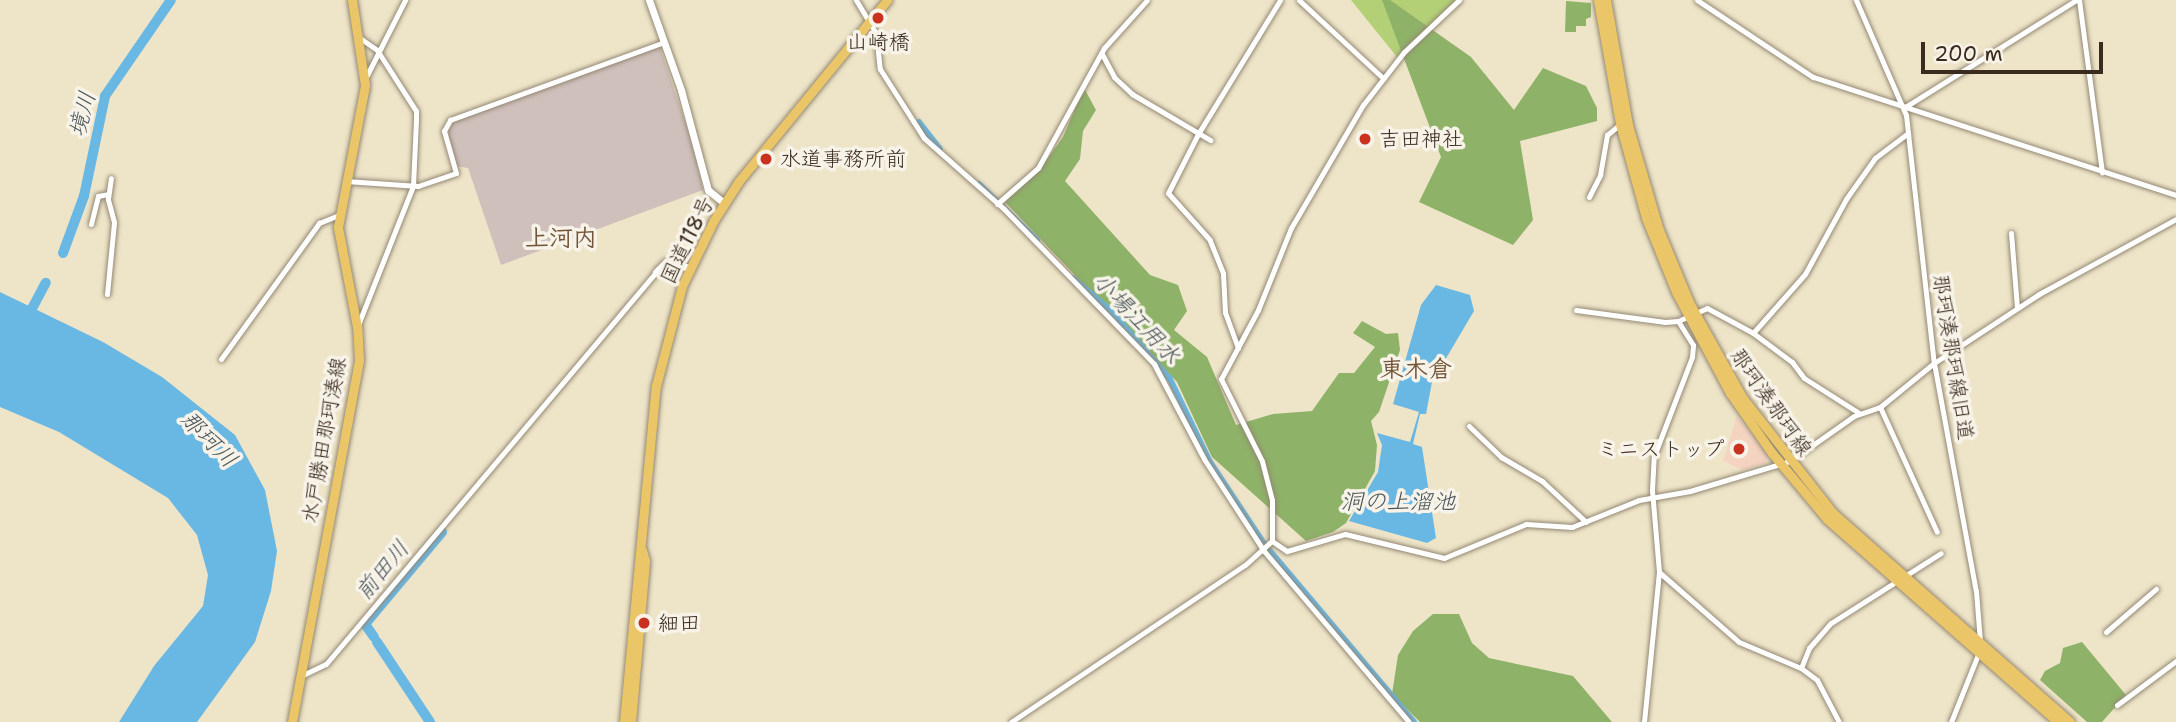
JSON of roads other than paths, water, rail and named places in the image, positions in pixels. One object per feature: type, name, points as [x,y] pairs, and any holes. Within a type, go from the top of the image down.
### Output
[{"type":"main road","name":"水戸勝田那珂湊線","points":[[292,722],[303,675],[326,528],[354,398],[357,327],[340,248],[339,215],[365,79],[352,0]]},
{"type":"main road","name":"国道118号","points":[[624,722],[656,386],[668,328],[690,268],[724,203],[887,0]]},
{"type":"main road","name":"那珂湊那珂線","points":[[1598,0],[1620,124],[1646,218],[1687,316],[1785,463],[1898,578],[2070,722]]},
{"type":"main road","name":"那珂湊那珂線","points":[[1606,0],[1640,173],[1687,316]]},
{"type":"main road","name":"国道118号","points":[[631,722],[645,561],[642,548]]},
{"type":"main road","name":"那珂湊那珂線","points":[[1980,648],[2058,722]]},
{"type":"street","points":[[365,79],[377,50],[405,0]]},
{"type":"street","points":[[649,0],[708,190],[724,203]]},
{"type":"street","points":[[856,0],[876,33],[880,69],[924,138],[1000,202],[1154,364],[1204,459],[1267,547],[1409,722]]},
{"type":"street","points":[[1000,202],[1038,168],[1102,54],[1147,0]]},
{"type":"street","points":[[1238,348],[1225,312],[1223,273],[1210,240],[1168,193],[1198,134],[1280,0]]},
{"type":"street","points":[[1299,0],[1383,78]]},
{"type":"street","points":[[1267,547],[1272,500],[1262,461],[1221,379],[1238,348],[1291,228],[1383,78],[1459,0]]},
{"type":"street","points":[[1697,0],[1814,77],[2176,195]]},
{"type":"street","name":"那珂湊那珂線旧道","points":[[1856,0],[1903,106],[1934,363],[1976,591],[1980,648],[1951,722]]},
{"type":"street","points":[[1903,106],[2077,0],[2102,172]]},
{"type":"street","points":[[357,36],[377,50],[416,111],[413,186],[357,327]]},
{"type":"street","points":[[346,181],[413,186],[456,173],[444,131],[450,120],[664,42]]},
{"type":"street","points":[[1102,54],[1114,77],[1132,94],[1210,141]]},
{"type":"street","points":[[1589,197],[1600,175],[1608,135],[1620,124]]},
{"type":"street","points":[[1753,333],[1805,274],[1846,199],[1875,158],[1908,133]]},
{"type":"street","points":[[107,294],[114,222],[108,194],[111,178]]},
{"type":"street","points":[[91,224],[98,196],[108,194]]},
{"type":"street","points":[[221,359],[319,223],[339,215]]},
{"type":"street","points":[[1011,722],[1267,547],[1287,551],[1345,534],[1444,558],[1526,524],[1567,527],[1653,497],[1724,482],[1785,463],[1859,413],[1880,407],[1934,363],[2017,308],[2176,219]]},
{"type":"street","points":[[2011,233],[2017,308]]},
{"type":"street","points":[[303,675],[326,664],[656,272],[669,262],[690,268]]},
{"type":"street","points":[[1576,310],[1687,316],[1707,307],[1753,333],[1792,362],[1804,378],[1859,413]]},
{"type":"street","points":[[1644,722],[1659,572],[1653,497],[1654,456],[1692,357],[1693,345],[1687,316]]},
{"type":"street","points":[[1880,407],[1937,531]]},
{"type":"street","points":[[1469,426],[1501,457],[1542,481],[1586,522]]},
{"type":"street","points":[[1801,668],[1809,648],[1831,623],[1898,578],[1941,554]]},
{"type":"street","points":[[1659,572],[1739,642],[1801,668],[1824,689],[1839,722]]},
{"type":"street","points":[[2106,632],[2156,589]]},
{"type":"street","points":[[2117,705],[2176,661]]},
{"type":"water","name":"洞の上溜池","points":[[1436,285],[1470,295],[1474,311],[1432,382],[1426,414],[1420,414],[1413,444],[1422,447],[1436,538],[1427,543],[1349,521],[1378,472],[1382,445],[1377,433],[1410,442],[1419,412],[1393,404],[1421,305]]},
{"type":"water","name":"那珂川","points":[[0,292],[103,342],[162,377],[235,435],[265,490],[277,551],[271,591],[255,642],[197,722],[119,722],[154,666],[203,606],[208,575],[197,535],[168,498],[59,432],[0,407]]},
{"type":"waterway","name":"境川","points":[[63,253],[84,196],[105,96],[171,0]]},
{"type":"waterway","name":"小場江用水","points":[[919,122],[940,149]]},
{"type":"waterway","name":"小場江用水","points":[[979,184],[1037,240]]},
{"type":"waterway","name":"小場江用水","points":[[1073,278],[1111,311],[1170,379],[1210,462],[1265,545],[1414,722]]},
{"type":"waterway","name":"境川","points":[[27,318],[46,283]]},
{"type":"waterway","name":"前田川","points":[[374,637],[365,624],[442,532]]},
{"type":"waterway","name":"前田川","points":[[377,642],[430,722]]},
{"type":"place","name":"山崎橋","points":[[878,18]]},
{"type":"place","name":"吉田神社","points":[[1365,139]]},
{"type":"place","name":"水道事務所前","points":[[766,159]]},
{"type":"place","name":"ミニストップ","points":[[1739,449]]},
{"type":"place","name":"細田","points":[[644,623]]},
{"type":"district","name":"上河内","points":[[561,239]]},
{"type":"district","name":"東木倉","points":[[1416,370]]}]
